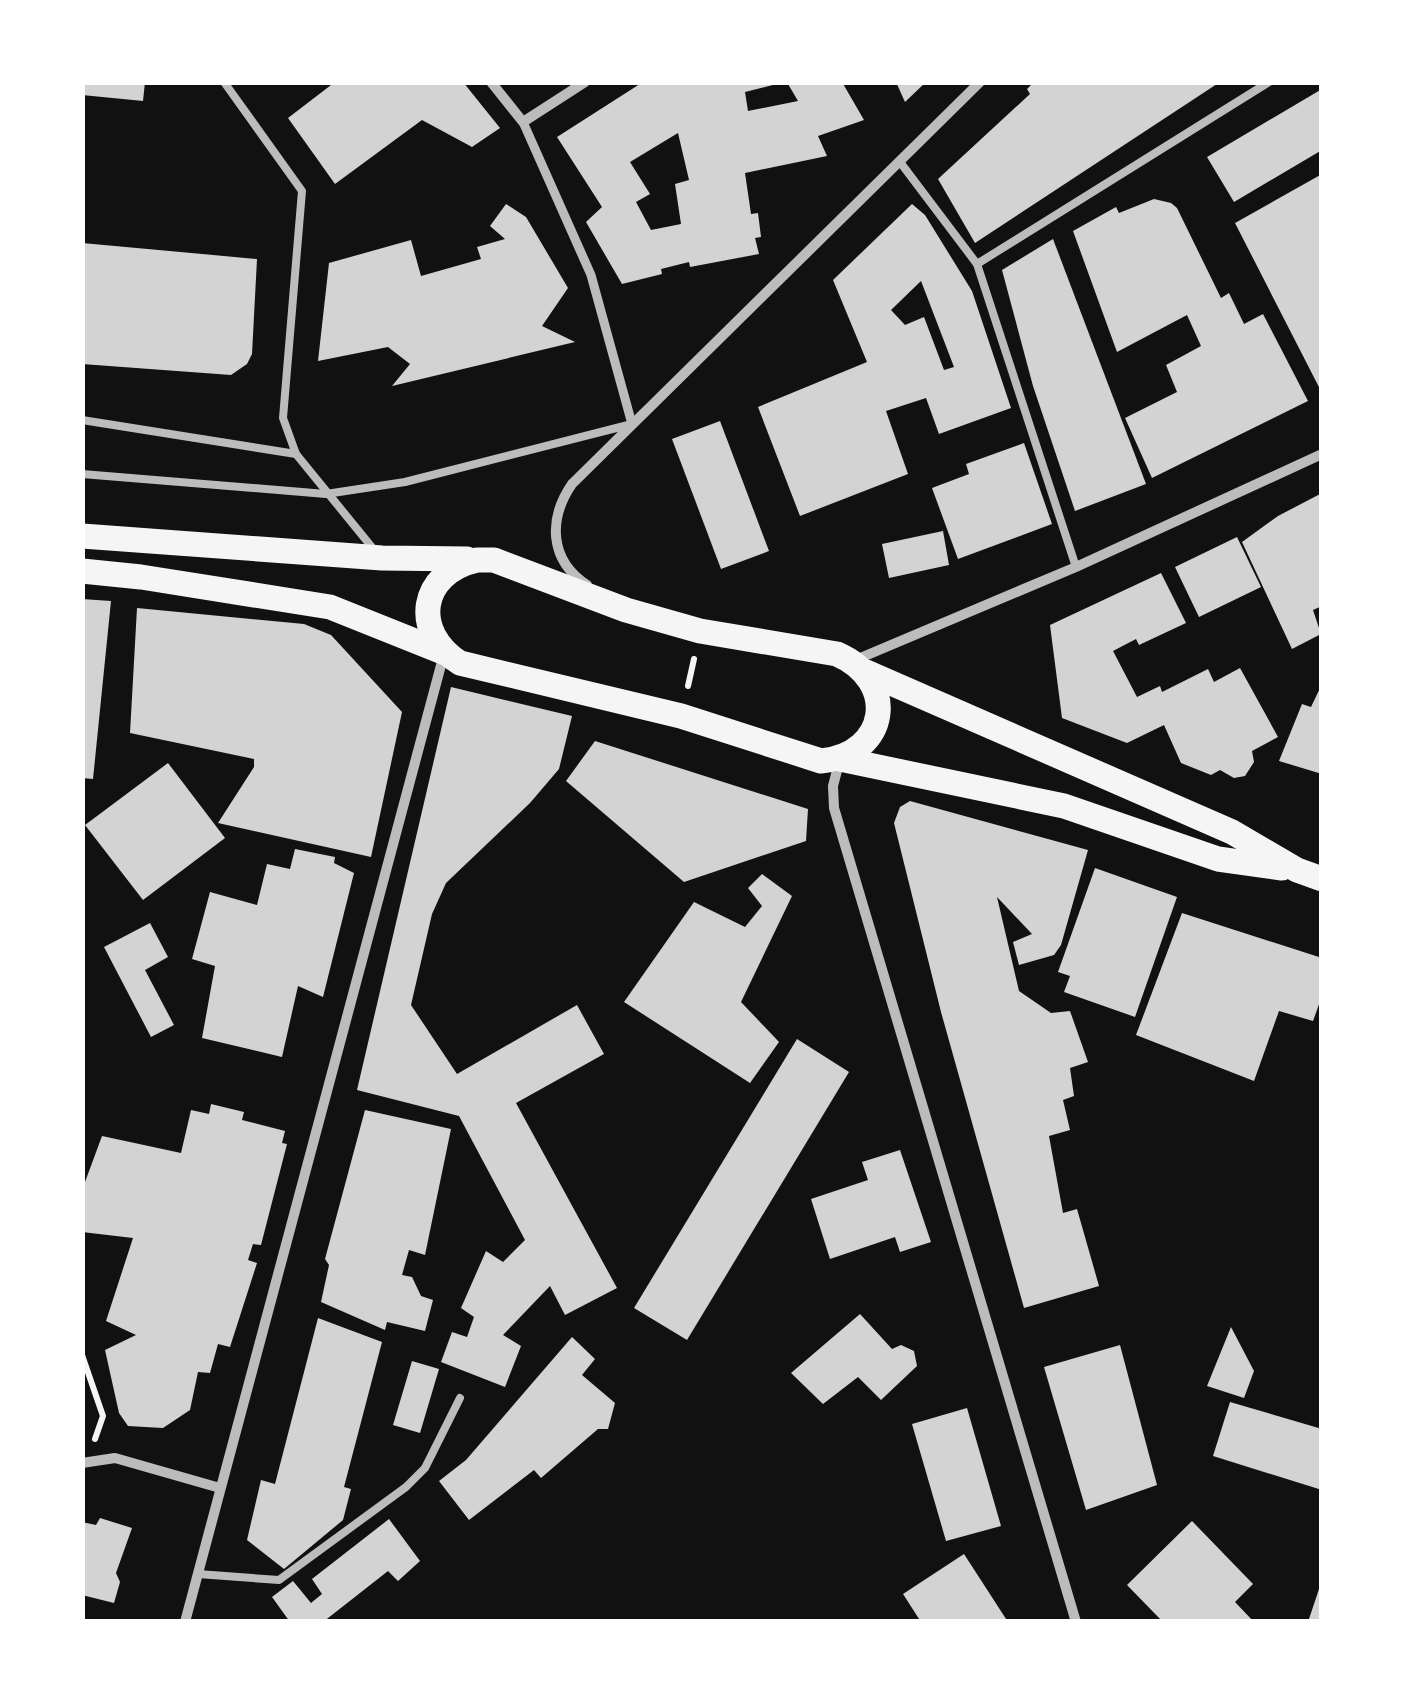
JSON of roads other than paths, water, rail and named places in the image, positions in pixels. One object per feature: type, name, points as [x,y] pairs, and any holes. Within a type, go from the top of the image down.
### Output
[{"type":"main road","points":[[82,536],[382,558],[494,560],[626,610],[700,631],[837,654],[1232,832],[1309,875]]},
{"type":"main road","points":[[444,654],[428,621],[428,603],[434,586],[446,573],[460,563],[477,560]]},
{"type":"main road","points":[[82,571],[330,606],[460,663],[681,716],[821,761],[840,759],[1064,806],[1218,858],[1309,875]]},
{"type":"main road","points":[[840,759],[869,738],[877,721],[875,686],[859,666]]},
{"type":"street","points":[[491,82],[523,122],[591,276],[632,424]]},
{"type":"street","points":[[523,122],[585,82]]},
{"type":"street","points":[[626,610],[580,580],[565,564],[556,545],[555,523],[560,502],[572,484],[980,82]]},
{"type":"street","points":[[859,666],[1322,454]]},
{"type":"street","points":[[185,1622],[444,654]]},
{"type":"street","points":[[840,759],[833,786],[834,808],[1076,1622]]},
{"type":"street","points":[[85,1462],[115,1458],[220,1488]]},
{"type":"lane","points":[[224,82],[302,191],[283,418],[296,454],[382,558]]},
{"type":"lane","points":[[977,264],[1268,82]]},
{"type":"lane","points":[[900,162],[977,264],[1076,567]]},
{"type":"lane","points":[[82,420],[296,454]]},
{"type":"lane","points":[[82,474],[326,494],[405,482],[632,424]]},
{"type":"lane","points":[[198,1574],[279,1580],[406,1487],[424,1468],[460,1398]]}]
